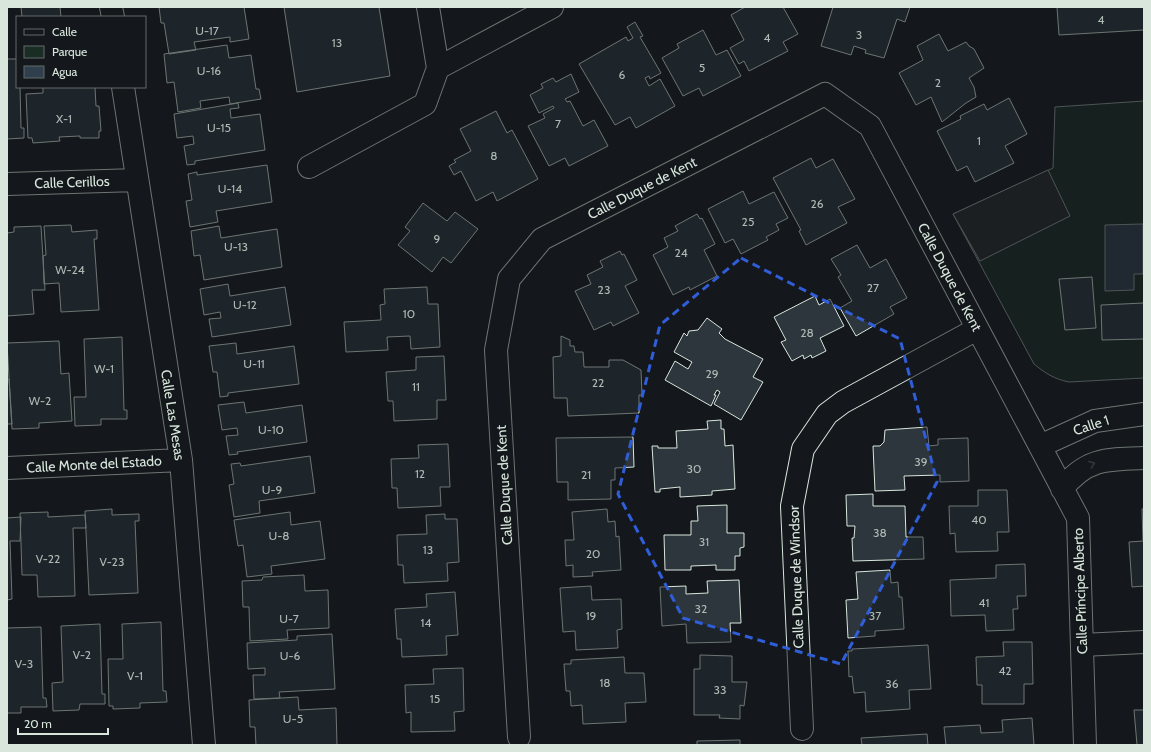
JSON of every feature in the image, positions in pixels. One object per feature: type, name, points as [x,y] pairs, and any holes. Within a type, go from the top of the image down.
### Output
[{"type":"street","points":[[308,167],[425,104],[438,68],[428,7]]},
{"type":"street","points":[[438,68],[552,7]]},
{"type":"street","name":"Calle Las Mesas","points":[[123,88],[181,460],[204,745]]},
{"type":"street","name":"Calle Duque de Kent","points":[[519,737],[496,350],[509,279],[542,239],[825,94],[870,126],[1040,446]]},
{"type":"street","name":"Calle Cerillos","points":[[7,184],[137,180]]},
{"type":"street","name":"Calle Duque de Windsor","points":[[802,730],[792,506],[803,449],[827,414],[842,402],[977,328]]},
{"type":"street","name":"Calle 1","points":[[1040,446],[1095,421],[1144,414]]},
{"type":"street","name":"Calle Príncipe Alberto","points":[[1040,446],[1078,518],[1085,745]]},
{"type":"street","points":[[1062,489],[1072,477],[1088,465],[1108,459],[1144,458]]},
{"type":"street","name":"Calle Monte del Estado","points":[[7,468],[181,460]]},
{"type":"street","points":[[1082,645],[1144,642]]},
{"type":"highlighted area","points":[[741,258],[900,339],[937,482],[841,664],[683,618],[618,494],[660,325]]},
{"type":"green space","points":[[1144,101],[1144,378],[1064,381],[1050,375],[1034,364],[953,214],[1053,168],[1055,107]]},
{"type":"shaded area","points":[[1048,170],[1070,216],[980,261],[953,214]]},
{"type":"water","points":[[1143,224],[1143,274],[1134,274],[1134,290],[1105,291],[1105,225]]},
{"type":"building","points":[[21,7],[60,7],[61,16],[22,16]]},
{"type":"building","points":[[159,7],[244,7],[249,39],[230,42],[230,37],[194,42],[196,50],[169,54],[164,23],[161,23]]},
{"type":"building","points":[[284,7],[379,7],[390,76],[297,92]]},
{"type":"building","points":[[745,7],[783,7],[798,34],[783,42],[788,51],[749,71],[744,61],[739,64],[730,48],[744,40],[731,15]]},
{"type":"building","points":[[833,7],[910,7],[905,22],[897,19],[884,58],[865,53],[866,50],[854,46],[851,55],[821,46]]},
{"type":"building","points":[[1057,7],[1144,7],[1144,30],[1059,35]]},
{"type":"building","points":[[635,22],[643,36],[640,37],[661,73],[650,79],[649,76],[645,78],[649,86],[660,79],[675,106],[636,128],[630,117],[615,125],[579,64],[626,37],[628,41],[633,38],[627,27]]},
{"type":"building","points":[[703,30],[716,55],[727,50],[741,76],[703,96],[699,88],[683,96],[662,58],[679,48],[677,44]]},
{"type":"building","points":[[939,34],[948,51],[966,42],[974,49],[984,68],[969,78],[974,87],[976,97],[942,122],[931,97],[916,105],[899,73],[923,60],[917,46]]},
{"type":"building","points":[[227,45],[229,58],[251,55],[256,89],[259,89],[261,99],[230,104],[229,97],[200,101],[201,108],[178,112],[174,82],[167,83],[164,54]]},
{"type":"building","points":[[7,59],[16,59],[16,88],[20,88],[21,128],[24,128],[24,138],[7,139]]},
{"type":"building","points":[[571,74],[579,92],[565,99],[567,102],[570,101],[583,126],[594,120],[608,146],[569,166],[565,158],[549,166],[528,126],[545,118],[543,114],[554,108],[553,106],[539,113],[530,95],[543,88],[541,84],[553,78],[556,82]]},
{"type":"building","points":[[43,88],[95,88],[96,106],[99,106],[101,131],[99,131],[99,138],[80,138],[80,136],[59,137],[60,141],[33,143],[32,138],[28,138],[26,94],[43,93]]},
{"type":"building","points":[[1009,98],[1027,134],[1005,146],[1014,163],[975,182],[967,166],[957,171],[937,131],[961,119],[960,116],[984,104],[987,110]]},
{"type":"building","points":[[238,103],[239,108],[230,109],[231,118],[260,114],[265,150],[195,161],[195,164],[187,165],[184,146],[194,144],[193,136],[177,138],[174,114]]},
{"type":"building","points":[[496,111],[507,133],[512,130],[538,179],[497,201],[493,192],[476,201],[461,171],[454,175],[449,166],[456,162],[454,160],[471,151],[460,129]]},
{"type":"building","points":[[811,158],[816,168],[833,159],[855,199],[838,207],[847,223],[806,245],[799,231],[801,230],[773,178]]},
{"type":"building","points":[[267,165],[272,202],[216,211],[218,222],[190,227],[186,201],[192,200],[188,174],[197,172],[197,175]]},
{"type":"building","points":[[743,191],[749,204],[774,192],[788,218],[776,224],[779,230],[766,237],[768,240],[741,254],[733,239],[725,243],[708,209]]},
{"type":"building","points":[[423,203],[447,221],[455,212],[478,229],[451,263],[443,257],[432,272],[398,245],[410,231],[405,227]]},
{"type":"building","points":[[697,214],[700,219],[702,218],[715,244],[704,250],[717,276],[690,290],[689,287],[673,295],[653,255],[668,247],[664,238],[678,231],[675,226]]},
{"type":"building","points":[[71,225],[72,232],[97,230],[97,239],[94,239],[99,310],[61,312],[59,283],[44,284],[43,256],[46,255],[44,226]]},
{"type":"building","points":[[41,226],[45,290],[32,290],[34,314],[7,316],[7,233],[14,232],[14,227]]},
{"type":"building","points":[[219,226],[221,238],[277,229],[282,267],[204,280],[200,255],[194,256],[191,231]]},
{"type":"building","points":[[857,245],[870,268],[886,259],[907,298],[890,307],[894,314],[856,336],[840,308],[852,301],[838,277],[841,275],[831,259]]},
{"type":"building","points":[[620,251],[622,255],[624,254],[637,280],[625,286],[639,313],[613,326],[611,322],[594,330],[575,291],[591,284],[587,275],[603,267],[600,261]]},
{"type":"building","points":[[1092,277],[1096,328],[1065,330],[1059,279]]},
{"type":"building","points":[[228,284],[230,296],[285,287],[291,325],[212,337],[209,319],[221,318],[220,312],[204,315],[200,289]]},
{"type":"building","points":[[427,287],[428,304],[438,304],[440,347],[411,349],[410,336],[387,337],[388,350],[346,352],[344,322],[381,320],[380,305],[385,304],[384,289]]},
{"type":"building","points":[[815,296],[819,305],[830,299],[844,326],[820,338],[826,351],[812,358],[811,355],[804,359],[803,355],[792,361],[781,342],[786,340],[774,317]]},
{"type":"building","points":[[1144,303],[1144,339],[1102,340],[1101,305]]},
{"type":"building","points":[[707,318],[722,329],[719,333],[725,339],[763,359],[753,377],[763,382],[741,420],[714,404],[720,392],[717,390],[711,406],[665,380],[675,361],[688,369],[692,362],[674,352],[684,333],[687,336],[689,331],[698,330]]},
{"type":"building","points":[[561,336],[570,340],[570,346],[574,346],[575,352],[583,352],[584,367],[609,367],[609,360],[623,360],[641,370],[642,395],[639,395],[639,413],[568,416],[567,398],[554,398],[553,357],[561,356]]},
{"type":"building","points":[[122,337],[124,410],[127,410],[127,419],[101,419],[101,425],[75,426],[74,397],[86,397],[84,339]]},
{"type":"building","points":[[59,341],[61,374],[69,373],[72,421],[39,423],[39,428],[12,429],[7,343]]},
{"type":"building","points":[[236,343],[237,354],[294,346],[299,384],[228,393],[228,396],[220,397],[217,372],[213,372],[209,346]]},
{"type":"building","points":[[444,356],[446,400],[437,400],[437,419],[394,421],[393,401],[388,401],[386,372],[416,370],[416,357]]},
{"type":"building","points":[[7,379],[9,379],[12,424],[7,424]]},
{"type":"building","points":[[244,402],[246,413],[302,405],[307,442],[237,452],[238,454],[229,455],[226,436],[238,435],[237,428],[222,430],[218,405]]},
{"type":"building","points":[[721,420],[721,429],[724,429],[725,446],[733,445],[735,489],[712,491],[712,495],[680,497],[680,487],[660,489],[660,492],[655,492],[652,446],[658,446],[658,448],[677,448],[676,431],[708,429],[707,421]]},
{"type":"building","points":[[927,427],[929,446],[938,445],[938,439],[968,438],[969,481],[940,482],[940,475],[904,476],[905,490],[875,491],[873,446],[880,446],[884,442],[885,430]]},
{"type":"building","points":[[633,437],[634,467],[615,468],[615,480],[611,480],[611,499],[568,500],[568,482],[557,482],[556,438]]},
{"type":"building","points":[[448,444],[450,487],[440,487],[441,506],[398,508],[397,488],[392,488],[391,459],[419,458],[418,445]]},
{"type":"building","points":[[310,456],[315,493],[259,501],[260,513],[234,517],[229,485],[234,484],[231,464],[240,463],[241,466]]},
{"type":"building","points":[[978,490],[1007,490],[1009,532],[997,532],[998,551],[956,552],[955,533],[950,534],[949,506],[978,506]]},
{"type":"building","points":[[873,494],[873,506],[905,506],[906,537],[923,537],[924,559],[853,561],[852,538],[854,538],[855,526],[847,526],[846,495]]},
{"type":"building","points":[[727,505],[727,533],[744,533],[744,547],[740,548],[740,556],[735,556],[735,570],[716,570],[716,565],[691,566],[691,570],[665,570],[664,535],[691,535],[691,521],[698,521],[697,506]]},
{"type":"building","points":[[112,509],[112,515],[139,514],[139,521],[135,521],[138,593],[89,595],[85,511]]},
{"type":"building","points":[[607,509],[608,522],[615,521],[616,537],[619,536],[621,570],[592,572],[593,576],[573,577],[573,565],[566,566],[565,540],[574,540],[572,512]]},
{"type":"building","points":[[1142,509],[1144,509],[1144,586],[1132,587],[1129,542],[1143,541]]},
{"type":"building","points":[[48,512],[48,517],[85,515],[86,528],[73,528],[75,596],[38,597],[37,575],[22,575],[20,513]]},
{"type":"building","points":[[290,512],[291,525],[320,521],[325,559],[271,566],[272,574],[247,577],[243,545],[238,546],[234,520]]},
{"type":"building","points":[[445,514],[445,519],[457,519],[459,562],[447,563],[448,581],[404,583],[403,565],[398,565],[397,535],[427,534],[426,515]]},
{"type":"building","points":[[21,517],[20,541],[10,541],[12,599],[7,600],[7,518]]},
{"type":"building","points":[[1025,564],[1026,596],[1017,596],[1018,609],[1013,609],[1014,630],[986,631],[985,615],[951,616],[950,580],[996,578],[996,565]]},
{"type":"building","points":[[890,570],[891,583],[898,582],[899,597],[902,597],[904,629],[875,631],[875,636],[848,638],[846,600],[858,599],[856,572]]},
{"type":"building","points":[[304,575],[305,591],[328,590],[329,628],[287,630],[288,639],[250,641],[249,607],[243,607],[242,581],[262,580],[263,577]]},
{"type":"building","points":[[739,580],[741,623],[730,623],[731,642],[687,643],[686,624],[662,626],[660,587],[686,586],[686,594],[708,593],[707,581]]},
{"type":"building","points":[[591,586],[592,600],[621,599],[622,629],[617,630],[618,648],[576,650],[575,631],[563,632],[560,588]]},
{"type":"building","points":[[455,592],[458,635],[446,636],[447,655],[402,657],[401,639],[397,639],[395,609],[427,607],[426,594]]},
{"type":"building","points":[[161,622],[163,691],[166,691],[167,702],[140,703],[140,708],[113,709],[113,706],[109,706],[108,659],[123,659],[122,624]]},
{"type":"building","points":[[100,624],[102,694],[105,694],[105,704],[80,704],[79,710],[53,711],[52,683],[63,682],[61,626]]},
{"type":"building","points":[[41,627],[43,698],[46,698],[47,707],[21,707],[21,713],[7,713],[7,628]]},
{"type":"building","points":[[332,634],[335,689],[279,692],[280,698],[254,699],[253,675],[265,675],[265,668],[248,669],[247,643],[297,640],[297,636]]},
{"type":"building","points":[[1003,642],[1032,642],[1033,684],[1024,684],[1024,704],[982,704],[982,685],[977,685],[976,657],[1004,656]]},
{"type":"building","points":[[928,645],[931,689],[909,690],[910,709],[866,712],[865,692],[854,693],[852,676],[849,677],[848,651],[852,651],[852,649]]},
{"type":"building","points":[[700,655],[732,656],[732,682],[747,682],[744,706],[740,705],[740,719],[719,718],[720,715],[694,715],[694,669],[700,669]]},
{"type":"building","points":[[624,657],[625,673],[644,673],[646,702],[625,703],[626,722],[583,724],[582,705],[571,706],[570,691],[566,691],[564,664],[571,664],[571,660]]},
{"type":"building","points":[[463,668],[464,711],[454,712],[455,731],[411,732],[411,712],[406,713],[405,685],[434,684],[433,669]]},
{"type":"building","points":[[298,697],[299,710],[336,708],[337,745],[256,745],[255,727],[250,727],[249,700]]},
{"type":"building","points":[[1134,710],[1144,710],[1144,745],[1137,745]]},
{"type":"building","points":[[1032,718],[1034,745],[946,745],[944,727],[980,725],[981,733],[1003,732],[1002,720]]},
{"type":"building","points":[[927,734],[928,745],[862,745],[861,738]]},
{"type":"building","points":[[740,740],[740,745],[697,745],[697,741]]}]
